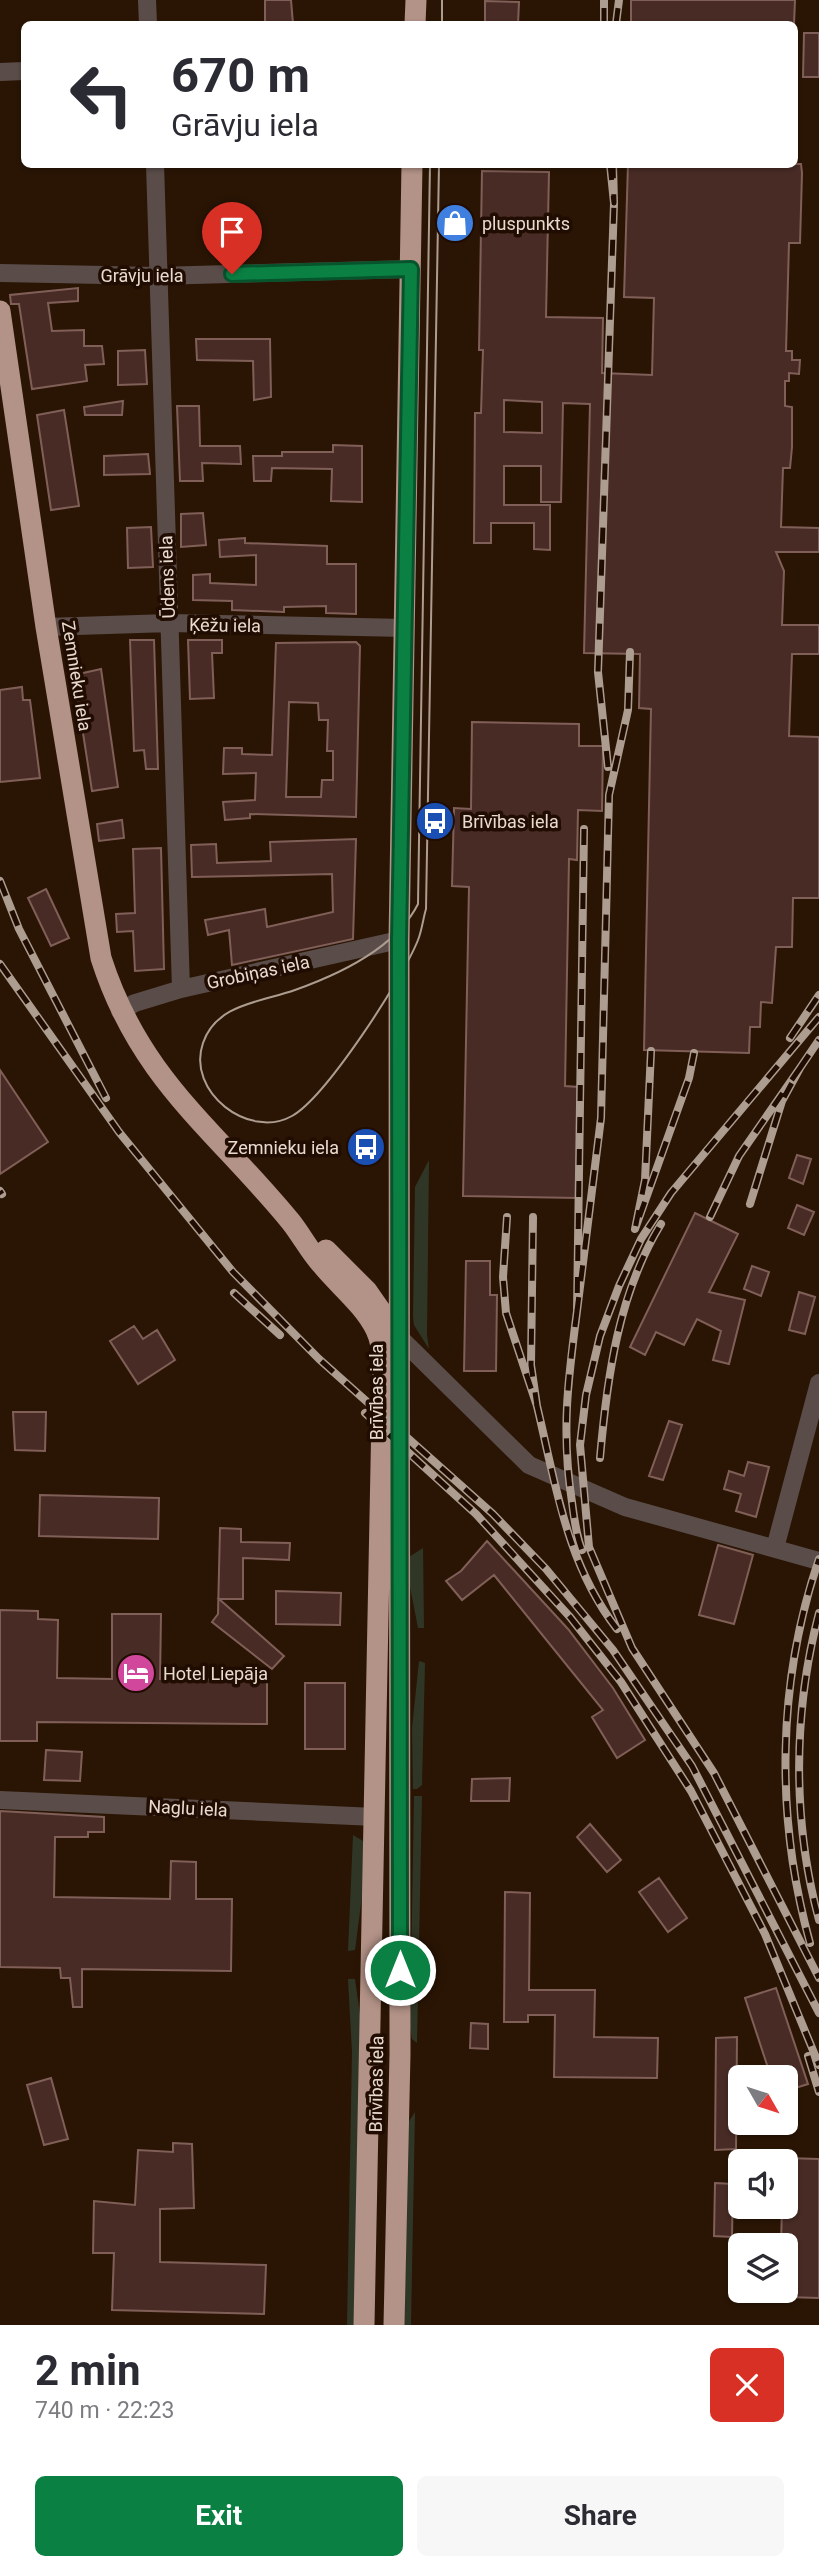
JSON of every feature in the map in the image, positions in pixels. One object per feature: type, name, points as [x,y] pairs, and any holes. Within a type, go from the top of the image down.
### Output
[{"type":"highway","points":[[415,21],[416,0]]},
{"type":"highway","name":"Brīvības iela","points":[[394,2325],[400,2053],[399,940],[412,168]]},
{"type":"highway","name":"Zemnieku iela","points":[[0,311],[46,627],[101,958],[120,1011],[168,1088],[291,1222],[320,1264],[365,1313],[377,1332]]},
{"type":"highway","points":[[291,1222],[314,1237],[367,1291],[399,1337]]},
{"type":"highway","name":"Brīvības iela","points":[[364,2325],[382,1392],[377,1332]]},
{"type":"street","points":[[147,0],[148,21]]},
{"type":"street","points":[[0,72],[21,71]]},
{"type":"street","name":"Ūdens iela","points":[[155,168],[181,989]]},
{"type":"street","name":"Grāvju iela","points":[[0,274],[157,276],[411,269]]},
{"type":"street","name":"Ķēžu iela","points":[[46,627],[169,623],[405,628]]},
{"type":"street","name":"Grobiņas iela","points":[[120,1011],[135,1003],[181,989],[399,940]]},
{"type":"street","points":[[399,1337],[529,1465],[625,1507],[819,1560]]},
{"type":"street","points":[[775,1548],[819,1383]]},
{"type":"street","name":"Naglu iela","points":[[0,1800],[375,1817]]},
{"type":"green space","points":[[429,1160],[429,1349],[414,1325],[413,1317],[415,1187]]},
{"type":"green space","points":[[423,1548],[424,1628],[418,1628],[410,1587],[409,1557]]},
{"type":"green space","points":[[419,1661],[425,1663],[422,1785],[413,1789],[412,1728]]},
{"type":"green space","points":[[414,1796],[422,1796],[417,2043],[412,2039],[410,2028]]},
{"type":"green space","points":[[353,1835],[363,1841],[365,1873],[355,1950],[348,1951]]},
{"type":"green space","points":[[348,1979],[355,1979],[360,2015],[356,2325],[347,2325],[352,2052]]},
{"type":"green space","points":[[415,2112],[411,2325],[404,2325],[408,2123]]},
{"type":"building","points":[[265,0],[291,0],[293,21],[265,21]]},
{"type":"building","points":[[631,0],[795,0],[794,21],[631,21]]},
{"type":"building","points":[[485,1],[519,2],[518,21],[485,21]]},
{"type":"building","points":[[804,33],[819,33],[819,77],[803,77]]},
{"type":"building","points":[[798,164],[801,164],[800,243],[789,243],[786,351],[792,351],[792,360],[800,360],[799,374],[789,373],[789,381],[785,381],[785,406],[792,407],[792,447],[790,468],[783,468],[781,527],[819,528],[819,552],[776,552],[784,571],[782,625],[819,625],[819,654],[792,654],[789,736],[819,737],[819,898],[793,898],[792,947],[776,947],[772,1003],[761,1002],[760,1027],[750,1027],[749,1053],[644,1050],[651,709],[639,708],[640,654],[584,653],[590,404],[563,403],[561,502],[541,502],[541,466],[504,466],[504,505],[550,505],[550,550],[534,549],[534,523],[491,523],[491,543],[474,543],[475,413],[481,413],[483,350],[479,350],[482,171],[549,172],[546,317],[603,318],[602,373],[652,375],[654,298],[624,297],[628,168],[798,168]],"holes":[[[504,400],[542,402],[542,433],[504,432]]]},
{"type":"building","points":[[78,288],[78,301],[48,303],[52,331],[84,330],[84,346],[102,346],[104,364],[85,365],[87,381],[32,389],[19,304],[11,304],[10,295]]},
{"type":"building","points":[[196,339],[270,339],[271,397],[254,400],[253,361],[197,360]]},
{"type":"building","points":[[145,350],[147,384],[118,385],[118,351]]},
{"type":"building","points":[[123,401],[122,415],[85,415],[84,407]]},
{"type":"building","points":[[177,406],[199,406],[200,446],[240,446],[241,464],[202,463],[203,481],[180,481]]},
{"type":"building","points":[[64,410],[79,506],[51,510],[37,415]]},
{"type":"building","points":[[333,445],[362,446],[362,502],[331,501],[332,469],[272,468],[271,481],[254,481],[253,456],[282,456],[282,452],[333,452]]},
{"type":"building","points":[[148,454],[150,474],[104,475],[104,456]]},
{"type":"building","points":[[203,513],[206,545],[181,547],[181,514]]},
{"type":"building","points":[[151,527],[153,567],[128,568],[127,528]]},
{"type":"building","points":[[245,538],[245,543],[327,546],[327,564],[356,564],[356,614],[326,613],[326,606],[284,607],[284,612],[232,610],[232,601],[193,600],[193,575],[210,574],[210,583],[256,585],[256,555],[220,557],[219,540]]},
{"type":"building","points":[[130,640],[154,640],[158,769],[146,769],[144,750],[134,751]]},
{"type":"building","points":[[188,640],[222,640],[222,653],[212,653],[214,698],[190,699]]},
{"type":"building","points":[[356,642],[360,646],[356,817],[250,814],[250,818],[225,820],[223,802],[255,800],[256,773],[223,774],[224,748],[242,748],[242,754],[272,755],[276,643]],"holes":[[[289,702],[318,703],[319,720],[328,720],[327,751],[333,751],[333,780],[322,780],[321,797],[286,797]]]},
{"type":"building","points":[[101,669],[118,787],[92,791],[74,675]]},
{"type":"building","points":[[22,687],[23,700],[30,700],[40,778],[0,782],[0,690]]},
{"type":"building","points":[[472,722],[579,724],[579,746],[603,746],[602,811],[578,810],[577,860],[569,859],[565,1086],[579,1087],[577,1198],[463,1196],[469,887],[452,886],[454,808],[471,809]]},
{"type":"building","points":[[122,820],[124,838],[99,841],[97,824]]},
{"type":"building","points":[[356,839],[353,939],[232,965],[229,930],[208,935],[205,920],[265,909],[267,927],[333,912],[332,874],[192,877],[191,845],[216,844],[217,863],[271,861],[270,842]]},
{"type":"building","points":[[161,848],[164,969],[135,971],[133,931],[117,932],[116,914],[135,913],[133,849]]},
{"type":"building","points":[[46,889],[69,938],[51,946],[28,898]]},
{"type":"building","points":[[0,1070],[48,1142],[0,1174]]},
{"type":"building","points":[[797,1155],[811,1159],[803,1184],[789,1178]]},
{"type":"building","points":[[797,1205],[814,1212],[804,1235],[788,1228]]},
{"type":"building","points":[[695,1213],[738,1234],[709,1292],[745,1300],[729,1364],[713,1360],[721,1331],[697,1319],[684,1345],[656,1332],[645,1355],[630,1347]]},
{"type":"building","points":[[466,1261],[490,1261],[490,1295],[497,1295],[496,1371],[464,1371]]},
{"type":"building","points":[[752,1266],[769,1272],[761,1296],[744,1289]]},
{"type":"building","points":[[799,1292],[815,1297],[805,1334],[789,1330]]},
{"type":"building","points":[[134,1326],[143,1339],[157,1330],[175,1360],[138,1384],[110,1341]]},
{"type":"building","points":[[13,1412],[46,1412],[45,1451],[15,1450]]},
{"type":"building","points":[[669,1421],[682,1425],[663,1480],[649,1476]]},
{"type":"building","points":[[748,1462],[769,1467],[756,1517],[736,1511],[741,1494],[724,1489],[729,1471],[744,1476]]},
{"type":"building","points":[[40,1495],[159,1498],[158,1539],[39,1536]]},
{"type":"building","points":[[220,1528],[241,1529],[241,1542],[290,1543],[289,1560],[243,1558],[243,1599],[219,1599],[284,1656],[272,1669],[212,1622],[218,1614]]},
{"type":"building","points":[[487,1541],[568,1629],[613,1688],[645,1740],[617,1758],[592,1717],[603,1710],[494,1575],[462,1600],[446,1581],[461,1571]]},
{"type":"building","points":[[718,1545],[753,1555],[734,1624],[699,1615]]},
{"type":"building","points":[[276,1591],[341,1593],[340,1625],[276,1624]]},
{"type":"building","name":"Hotel Liepāja","points":[[0,1610],[38,1611],[38,1619],[58,1620],[57,1678],[112,1679],[112,1614],[161,1614],[160,1679],[267,1680],[267,1724],[37,1722],[37,1741],[0,1741]]},
{"type":"building","points":[[305,1683],[345,1683],[345,1749],[305,1749]]},
{"type":"building","points":[[46,1750],[82,1752],[80,1781],[44,1780]]},
{"type":"building","points":[[510,1778],[509,1801],[471,1801],[472,1779]]},
{"type":"building","points":[[0,1811],[104,1817],[104,1832],[88,1832],[88,1837],[55,1837],[54,1897],[170,1899],[171,1861],[196,1862],[196,1899],[232,1899],[231,1971],[82,1969],[82,2007],[73,2007],[70,1978],[61,1978],[60,1968],[0,1967]]},
{"type":"building","points":[[590,1824],[621,1860],[607,1872],[577,1837]]},
{"type":"building","points":[[659,1878],[687,1918],[668,1932],[639,1892]]},
{"type":"building","points":[[505,1892],[530,1893],[529,1990],[595,1990],[594,2037],[658,2038],[657,2078],[554,2077],[555,2015],[528,2015],[528,2022],[504,2022]]},
{"type":"building","points":[[776,1988],[808,2084],[798,2087],[798,2065],[767,2065],[745,1998]]},
{"type":"building","points":[[471,2023],[488,2024],[488,2049],[470,2048]]},
{"type":"building","points":[[737,2037],[737,2065],[728,2065],[728,2135],[736,2135],[736,2149],[715,2150],[716,2038]]},
{"type":"building","points":[[51,2078],[68,2139],[44,2145],[27,2085]]},
{"type":"building","points":[[173,2143],[192,2144],[194,2208],[160,2209],[160,2262],[266,2265],[264,2314],[112,2310],[114,2253],[93,2253],[94,2201],[135,2205],[138,2150],[173,2152]]},
{"type":"building","points":[[798,2158],[819,2159],[819,2298],[798,2297],[798,2233],[781,2233],[782,2219],[798,2219]]},
{"type":"building","points":[[715,2183],[728,2184],[728,2219],[732,2219],[732,2233],[728,2233],[728,2237],[714,2236]]},
{"type":"tram line","points":[[442,0],[442,21]]},
{"type":"tram line","points":[[430,168],[418,904],[396,934],[365,958],[312,984],[241,1006],[218,1020],[209,1030],[203,1043],[200,1061],[212,1094],[225,1107],[258,1122],[275,1122],[292,1116],[307,1105],[343,1062],[381,1007],[410,958],[426,909],[439,168]]},
{"type":"railway","points":[[604,0],[604,21]]},
{"type":"railway","points":[[616,21],[619,0]]},
{"type":"railway","points":[[610,168],[614,203],[613,168]]},
{"type":"railway","points":[[608,767],[598,672],[614,203]]},
{"type":"railway","points":[[584,829],[577,1311],[601,1118],[609,795],[628,710],[630,652]]},
{"type":"railway","points":[[0,881],[19,929],[106,1098]]},
{"type":"railway","points":[[0,964],[119,1132],[233,1272],[319,1359],[493,1514],[546,1569],[613,1650],[692,1766],[819,2013]]},
{"type":"railway","points":[[790,1038],[819,995]]},
{"type":"railway","points":[[819,1017],[671,1193],[641,1239],[600,1336],[586,1395],[580,1445],[589,1547],[632,1648],[714,1773],[819,1978]]},
{"type":"railway","points":[[800,1068],[819,1040]]},
{"type":"railway","points":[[651,1051],[645,1180],[635,1229],[689,1078],[694,1053]]},
{"type":"railway","points":[[710,1217],[739,1156],[800,1068],[782,1101],[750,1204]]},
{"type":"railway","points":[[507,1217],[503,1277],[506,1313],[537,1406],[531,1365],[533,1217]]},
{"type":"railway","points":[[600,1458],[606,1398],[617,1337],[634,1279],[661,1224]]},
{"type":"railway","points":[[234,1293],[280,1335]]},
{"type":"railway","points":[[577,1311],[566,1429],[569,1477],[582,1550]]},
{"type":"railway","points":[[537,1406],[557,1494],[574,1550],[600,1604],[617,1629]]},
{"type":"railway","points":[[365,1413],[476,1514],[570,1617],[621,1682],[691,1791],[765,1934],[819,2065]]},
{"type":"railway","points":[[810,1943],[791,1847],[786,1799],[786,1750],[788,1701],[795,1653],[819,1559]]},
{"type":"railway","points":[[819,1613],[804,1689],[799,1767],[804,1844],[819,1920]]},
{"type":"railway","points":[[808,2056],[819,2092]]},
{"type":"place","name":"pluspunkts","points":[[455,223]]},
{"type":"place","name":"Brīvības iela","points":[[435,821]]},
{"type":"place","name":"Zemnieku iela","points":[[366,1147]]},
{"type":"place","name":"Hotel Liepāja","points":[[136,1673]]},
{"type":"route","points":[[232,274],[411,269],[399,940],[400,1970]]}]
